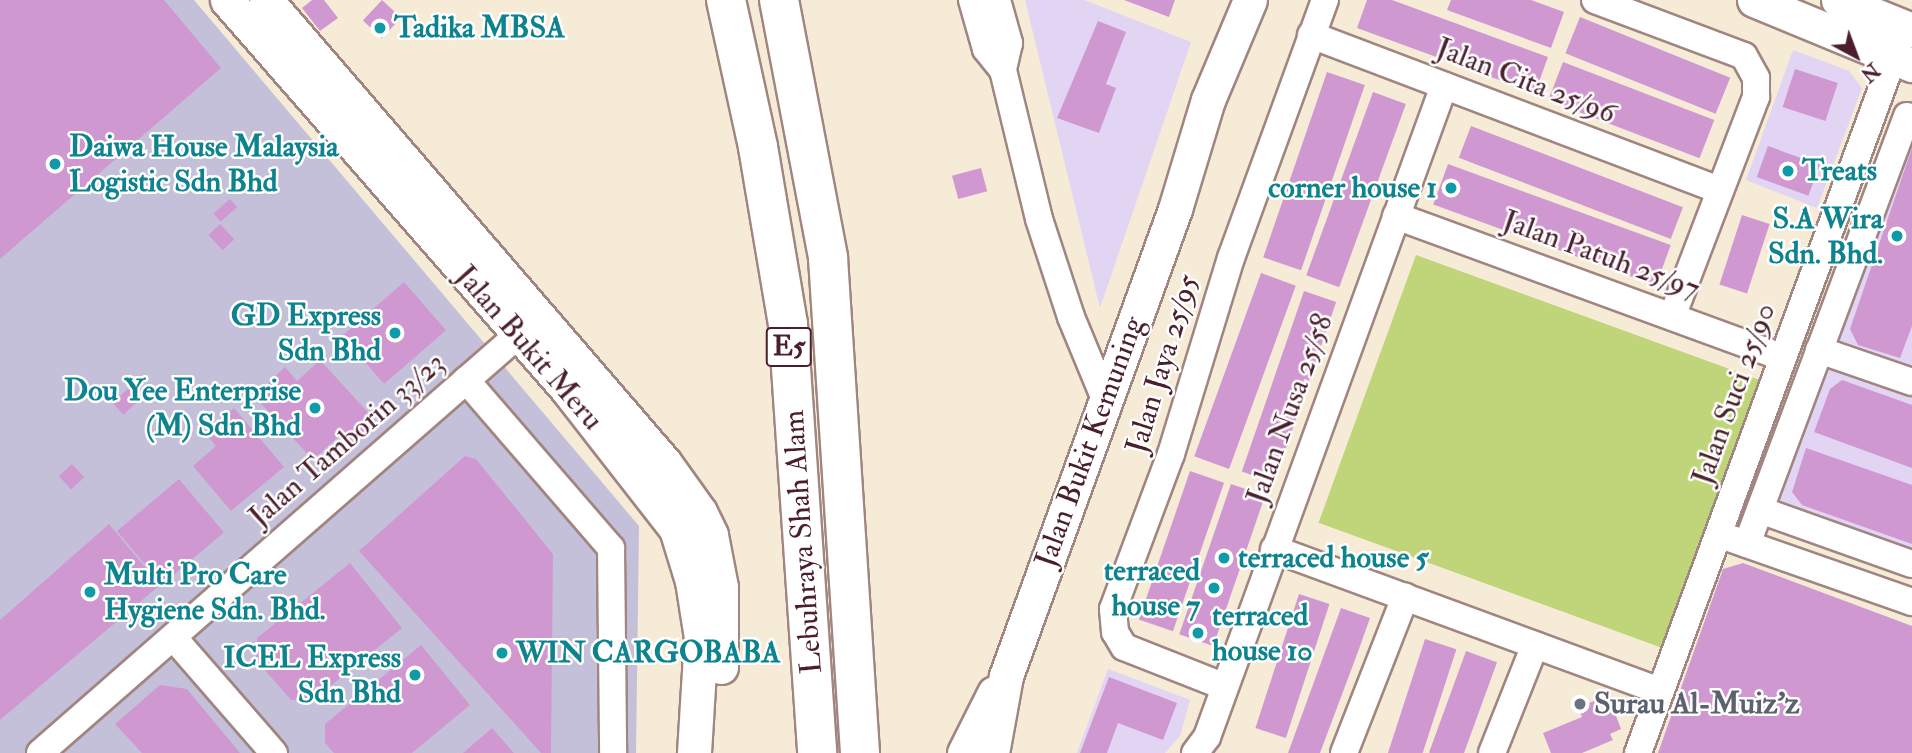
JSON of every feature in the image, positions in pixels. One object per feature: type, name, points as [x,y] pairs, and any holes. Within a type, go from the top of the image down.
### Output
[{"type":"highway","name":"Lebuhraya Shah Alam","points":[[726,0],[758,147],[788,324],[817,753]]},
{"type":"highway","name":"Lebuhraya Shah Alam","points":[[779,0],[828,258],[859,693],[860,753]]},
{"type":"main road","name":"Jalan Bukit Meru","points":[[227,0],[529,325],[665,463],[711,535],[723,622],[716,753]]},
{"type":"main road","name":"Jalan Bukit Meru","points":[[266,0],[529,325],[600,429],[676,529],[692,581],[701,638],[694,753]]},
{"type":"main road","name":"Jalan Bukit Kemuning","points":[[992,753],[1006,676],[1175,209],[1208,100],[1250,0]]},
{"type":"main road","name":"Jalan Bukit Kemuning","points":[[1175,209],[1233,100],[1274,0]]},
{"type":"main road","points":[[1754,0],[1903,62]]},
{"type":"main road","points":[[1838,0],[1912,30]]},
{"type":"main road","name":"Jalan Bukit Kemuning","points":[[964,753],[982,712],[1006,676]]},
{"type":"street","points":[[972,0],[986,48],[1003,70],[1039,219],[1071,317],[1105,399]]},
{"type":"street","points":[[997,0],[1009,43],[1003,70]]},
{"type":"street","name":"Jalan Jaya 25/95","points":[[1223,686],[1124,647],[1115,632],[1113,609],[1171,454],[1231,258],[1325,0]]},
{"type":"street","points":[[1595,0],[1744,57],[1756,78],[1756,97],[1718,190],[1672,317]]},
{"type":"street","name":"Jalan Cita 25/96","points":[[1311,35],[1718,190]]},
{"type":"street","name":"Jalan Suci 25/90","points":[[1638,753],[1876,105],[1903,62]]},
{"type":"street","name":"Jalan Nusa 25/58","points":[[1195,753],[1207,737],[1223,686],[1444,86]]},
{"type":"street","points":[[1747,544],[1910,117],[1876,105]]},
{"type":"street","name":"Jalan Patuh 25/97","points":[[1396,216],[1783,358]]},
{"type":"street","name":"Jalan Tamborin 33/23","points":[[40,753],[529,325]]},
{"type":"street","points":[[1819,350],[1912,382]]},
{"type":"street","points":[[466,380],[611,548],[613,753]]},
{"type":"street","points":[[1759,510],[1912,564]]},
{"type":"street","points":[[1718,534],[1912,602]]},
{"type":"street","points":[[1274,549],[1660,691]]},
{"type":"street","points":[[1344,753],[1405,597]]},
{"type":"street","points":[[173,637],[274,753]]},
{"type":"street","points":[[1492,753],[1535,645]]},
{"type":"shaded area","points":[[0,0],[194,0],[639,526],[636,753],[0,753]]},
{"type":"shaded area","points":[[1025,0],[1084,0],[1191,42],[1100,308]]},
{"type":"shaded area","points":[[1793,50],[1849,71],[1862,88],[1817,208],[1746,180]]},
{"type":"shaded area","points":[[1912,124],[1912,557],[1768,506]]},
{"type":"shaded area","points":[[1108,669],[1190,700],[1180,736],[1165,753],[1077,753]]},
{"type":"green space","points":[[1416,255],[1762,381],[1664,649],[1319,523]]},
{"type":"building","name":"Daiwa House Malaysia Logistic Sdn Bhd","points":[[0,0],[164,0],[221,68],[0,259]]},
{"type":"building","points":[[312,0],[324,0],[338,18],[320,31],[302,8]]},
{"type":"building","name":"Tadika MBSA","points":[[382,0],[401,18],[382,38],[363,20]]},
{"type":"building","points":[[1124,0],[1175,0],[1169,17]]},
{"type":"building","points":[[1367,0],[1392,0],[1548,57],[1535,93],[1357,28]]},
{"type":"building","points":[[1451,0],[1531,0],[1564,12],[1551,48],[1447,10]]},
{"type":"building","points":[[1580,17],[1730,78],[1716,114],[1565,53]]},
{"type":"building","points":[[1098,21],[1126,32],[1106,84],[1116,88],[1099,133],[1057,118]]},
{"type":"building","points":[[1563,62],[1714,120],[1700,158],[1548,100]]},
{"type":"building","points":[[1795,69],[1838,83],[1825,121],[1783,107]]},
{"type":"building","points":[[1327,72],[1365,85],[1301,270],[1263,257]]},
{"type":"building","points":[[1373,92],[1406,104],[1339,287],[1306,275]]},
{"type":"building","points":[[1471,126],[1683,207],[1671,239],[1459,158]]},
{"type":"building","name":"Treats","points":[[1768,146],[1820,165],[1808,196],[1757,177]]},
{"type":"building","points":[[1912,148],[1912,326],[1900,358],[1858,345],[1850,329]]},
{"type":"building","points":[[1448,164],[1671,245],[1656,285],[1433,204]]},
{"type":"building","points":[[981,168],[987,191],[958,199],[952,176]]},
{"type":"building","points":[[230,199],[237,207],[221,222],[213,213]]},
{"type":"building","points":[[1742,215],[1770,224],[1747,293],[1719,284]]},
{"type":"building","points":[[220,224],[234,239],[223,250],[208,235]]},
{"type":"building","points":[[1261,273],[1296,286],[1229,469],[1194,456]]},
{"type":"building","name":"GD Express Sdn Bhd","points":[[404,282],[446,330],[384,384],[342,336]]},
{"type":"building","points":[[1304,291],[1336,302],[1274,483],[1242,472]]},
{"type":"building","name":"Dou Yee Enterprise (M) Sdn Bhd","points":[[320,360],[376,421],[350,445],[340,435],[313,460],[254,396],[285,367],[297,381]]},
{"type":"building","points":[[1842,380],[1912,405],[1912,468],[1814,432],[1830,389]]},
{"type":"building","points":[[133,384],[144,396],[123,415],[113,403]]},
{"type":"building","points":[[234,408],[284,467],[231,511],[193,466],[216,446],[205,433]]},
{"type":"building","points":[[1806,448],[1912,485],[1912,544],[1802,505],[1792,492]]},
{"type":"building","name":"WIN CARGOBABA","points":[[465,456],[476,459],[553,554],[551,753],[541,753],[359,551]]},
{"type":"building","points":[[72,464],[84,477],[71,489],[59,476]]},
{"type":"building","points":[[1190,471],[1224,483],[1173,631],[1139,619]]},
{"type":"building","points":[[179,479],[224,533],[162,585],[117,531]]},
{"type":"building","points":[[1231,484],[1265,496],[1213,646],[1179,634]]},
{"type":"building","name":"Multi Pro Care Hygiene Sdn. Bhd.","points":[[109,524],[160,585],[0,720],[0,620]]},
{"type":"building","points":[[350,563],[402,628],[312,701],[291,700],[256,660],[257,638]]},
{"type":"building","points":[[1743,563],[1912,626],[1912,753],[1658,753],[1723,569]]},
{"type":"building","points":[[1299,594],[1329,604],[1286,738],[1255,728]]},
{"type":"building","points":[[1341,608],[1370,618],[1359,649],[1320,753],[1288,753]]},
{"type":"building","points":[[1425,639],[1456,649],[1423,753],[1388,753]]},
{"type":"building","name":"ICEL Express Sdn Bhd","points":[[421,645],[470,705],[412,753],[334,753],[325,743],[325,724]]},
{"type":"building","points":[[1466,651],[1497,662],[1464,753],[1429,752]]},
{"type":"building","points":[[1109,677],[1177,703],[1163,740],[1118,723],[1107,753],[1080,753]]},
{"type":"building","points":[[160,685],[187,689],[240,753],[142,753],[115,724]]},
{"type":"building","points":[[1597,700],[1601,710],[1612,705],[1621,729],[1610,734],[1613,740],[1582,753],[1551,753],[1543,733],[1582,717],[1578,707]]},
{"type":"building","points":[[492,728],[514,753],[463,753]]},
{"type":"place","name":"Tadika MBSA","points":[[380,28]]},
{"type":"place","name":"Daiwa House Malaysia Logistic Sdn Bhd","points":[[55,164]]},
{"type":"place","name":"Treats","points":[[1788,171]]},
{"type":"place","name":"corner house 1","points":[[1451,188]]},
{"type":"place","name":"S.A Wira Sdn. Bhd.","points":[[1897,236]]},
{"type":"place","name":"GD Express Sdn Bhd","points":[[395,333]]},
{"type":"place","name":"Dou Yee Enterprise (M) Sdn Bhd","points":[[315,408]]},
{"type":"place","name":"terraced house 5","points":[[1224,558]]},
{"type":"place","name":"terraced house 7","points":[[1214,588]]},
{"type":"place","name":"Multi Pro Care Hygiene Sdn. Bhd.","points":[[90,592]]},
{"type":"place","name":"terraced house 10","points":[[1198,633]]},
{"type":"place","name":"WIN CARGOBABA","points":[[502,653]]},
{"type":"place","name":"ICEL Express Sdn Bhd","points":[[415,675]]},
{"type":"place","name":"Surau Al-Muiz'z","points":[[1580,704]]}]
